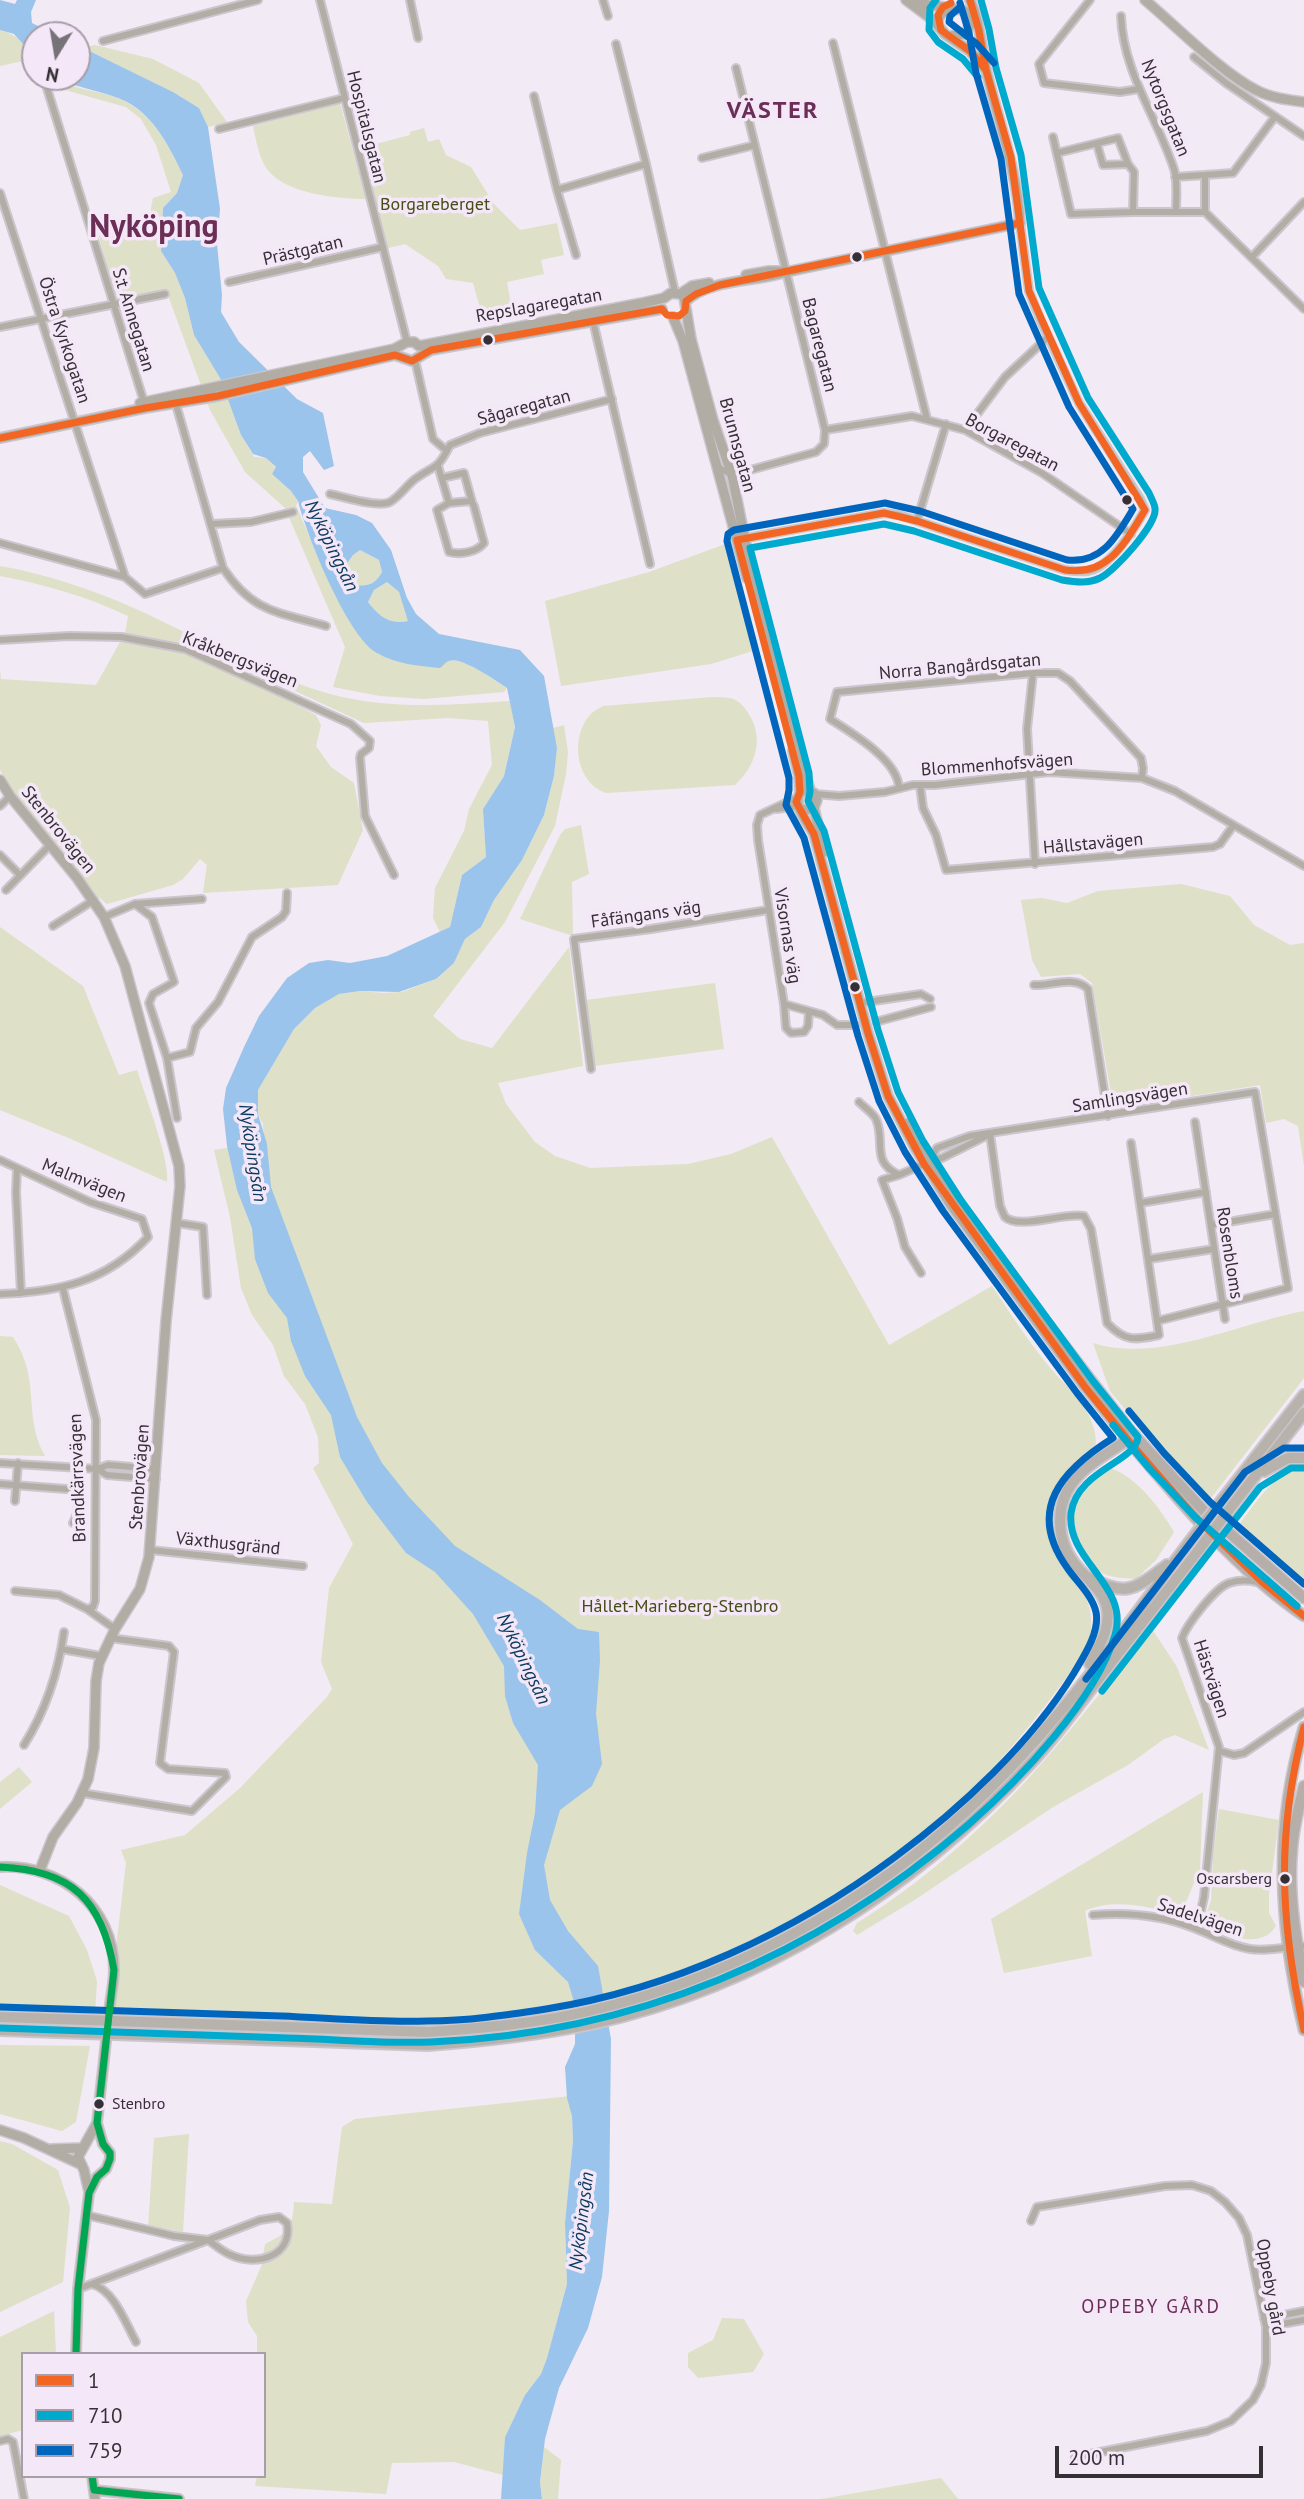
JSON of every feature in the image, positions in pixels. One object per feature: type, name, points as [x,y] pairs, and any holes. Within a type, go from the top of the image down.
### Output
[{"type":"highway","points":[[0,2030],[428,2045],[499,2040],[558,2030],[634,2012],[690,1995],[764,1964],[846,1919],[942,1850],[989,1807],[1033,1761],[1227,1504],[1304,1395]]},
{"type":"highway","points":[[1227,1504],[1254,1479],[1304,1413]]},
{"type":"highway","points":[[1080,1685],[1105,1633],[1108,1620],[1105,1601],[1070,1558],[1062,1540],[1060,1514],[1064,1498],[1083,1471],[1131,1437]]},
{"type":"highway","points":[[1254,1479],[1288,1458],[1304,1458]]},
{"type":"highway","points":[[1085,1576],[1110,1587],[1140,1586],[1196,1544]]},
{"type":"highway","points":[[0,2017],[428,2032],[495,2027],[555,2018],[631,2000],[686,1983],[803,1930],[879,1881],[935,1839],[987,1792],[1028,1749],[1180,1555]]},
{"type":"main road","points":[[906,0],[938,25],[945,34],[970,51],[986,70]]},
{"type":"main road","points":[[916,0],[923,4],[969,3]]},
{"type":"main road","points":[[1145,0],[1234,77],[1272,96],[1304,102]]},
{"type":"main road","points":[[938,25],[938,15],[947,2]]},
{"type":"main road","points":[[969,3],[971,33],[982,50]]},
{"type":"main road","points":[[969,3],[1011,157],[1020,223]]},
{"type":"main road","points":[[950,36],[964,34],[970,26]]},
{"type":"main road","name":"Repslagaregatan","points":[[418,353],[676,298],[692,286],[769,271],[786,271],[1020,223]]},
{"type":"main road","points":[[676,298],[679,316],[667,315],[662,309],[676,298]]},
{"type":"main road","name":"Brunnsgatan","points":[[676,298],[732,475],[741,539]]},
{"type":"main road","name":"Repslagaregatan","points":[[592,316],[662,309]]},
{"type":"main road","name":"Brunnsgatan","points":[[673,317],[683,341],[741,539],[814,834],[839,922]]},
{"type":"main road","points":[[0,438],[395,355],[409,360],[418,353],[414,342],[295,375]]},
{"type":"main road","points":[[403,357],[405,344]]},
{"type":"main road","points":[[76,422],[144,402],[175,400]]},
{"type":"main road","name":"Stenbrovägen","points":[[0,780],[9,796],[94,900],[104,917],[125,967],[179,1166],[177,1223],[166,1321],[150,1550],[140,1589],[101,1656],[96,1681],[93,1759],[82,1793],[53,1837],[40,1870]]},
{"type":"main road","name":"Brunnsgatan","points":[[806,800],[860,1003],[888,1096],[927,1161],[1085,1387],[1203,1510],[1304,1598]]},
{"type":"main road","name":"Brunnsgatan","points":[[1131,1437],[1195,1517],[1262,1582],[1304,1616]]},
{"type":"main road","points":[[1304,1727],[1289,1798],[1283,1847],[1282,1896],[1286,1947],[1304,2030]]},
{"type":"main road","points":[[1304,1786],[1292,1849],[1291,1881],[1304,1982]]},
{"type":"main road","points":[[0,1867],[40,1870],[77,1891],[90,1904],[100,1920],[111,1948],[114,1970],[109,2013]]},
{"type":"main road","points":[[76,2352],[78,2289],[89,2193],[110,2159],[97,2123],[106,2041]]},
{"type":"main road","points":[[89,2193],[78,2157],[97,2123]]},
{"type":"main road","points":[[0,2130],[47,2148],[92,2174],[101,2172]]},
{"type":"main road","points":[[47,2148],[68,2150],[103,2144]]},
{"type":"main road","points":[[94,2494],[179,2499]]},
{"type":"street","points":[[103,41],[241,2],[258,0]]},
{"type":"street","name":"Hospitalsgatan","points":[[320,0],[405,344]]},
{"type":"street","points":[[410,0],[418,38]]},
{"type":"street","points":[[603,0],[608,16]]},
{"type":"street","points":[[1090,0],[1039,64],[1044,83],[1121,92],[1139,89]]},
{"type":"street","name":"Nytorgsgatan","points":[[1121,16],[1122,35],[1139,89],[1175,170],[1176,212]]},
{"type":"street","points":[[833,43],[927,419]]},
{"type":"street","name":"Brunnsgatan","points":[[615,44],[646,164],[676,298]]},
{"type":"street","points":[[1195,57],[1274,118],[1304,136]]},
{"type":"street","name":"Bagaregatan","points":[[736,68],[825,430]]},
{"type":"street","name":"S:t Annegatan","points":[[48,91],[144,402]]},
{"type":"street","points":[[534,96],[556,190],[576,255]]},
{"type":"street","points":[[219,129],[344,98]]},
{"type":"street","points":[[1175,177],[1233,173],[1274,118]]},
{"type":"street","points":[[1054,137],[1071,214],[1205,212],[1304,309]]},
{"type":"street","points":[[1057,153],[1118,138],[1134,172],[1133,212]]},
{"type":"street","points":[[1097,144],[1102,165],[1128,164]]},
{"type":"street","points":[[702,158],[755,145]]},
{"type":"street","points":[[556,190],[646,164]]},
{"type":"street","points":[[1205,174],[1205,212]]},
{"type":"street","name":"Östra Kyrkogatan","points":[[0,193],[125,577]]},
{"type":"street","points":[[1252,257],[1304,202]]},
{"type":"street","points":[[741,539],[884,513],[1077,572],[1098,568],[1131,534],[1144,510],[1140,499],[1079,403],[1048,337],[1029,291],[1020,223]]},
{"type":"street","name":"Prästgatan","points":[[229,282],[383,247]]},
{"type":"street","points":[[0,327],[165,294]]},
{"type":"street","points":[[592,316],[650,564]]},
{"type":"street","points":[[965,430],[1005,377],[1048,337]]},
{"type":"street","points":[[330,494],[374,504],[388,503],[416,478],[438,466],[447,452],[433,439],[418,353]]},
{"type":"street","points":[[175,400],[223,568],[238,590],[265,609],[326,626]]},
{"type":"street","name":"Sågaregatan","points":[[447,452],[450,445],[480,433],[612,400]]},
{"type":"street","name":"Borgaregatan","points":[[825,430],[912,416],[965,430],[1042,472],[1131,534]]},
{"type":"street","points":[[917,521],[946,424]]},
{"type":"street","points":[[718,467],[732,475],[816,452],[824,444],[825,430]]},
{"type":"street","points":[[438,466],[449,503]]},
{"type":"street","points":[[442,478],[464,473],[473,504],[484,542],[480,548],[457,554],[449,552],[438,510],[449,503],[471,501],[473,504]]},
{"type":"street","points":[[212,524],[251,522],[293,512]]},
{"type":"street","points":[[0,543],[125,577],[145,594],[223,568]]},
{"type":"street","name":"Kråkbergsvägen","points":[[0,640],[69,636],[121,637],[186,649],[351,724],[370,741],[360,758],[365,816],[394,875]]},
{"type":"street","points":[[1033,673],[1027,729],[1035,864]]},
{"type":"street","name":"Norra Bangårdsgatan","points":[[899,788],[896,772],[857,736],[830,719],[837,692],[1033,673],[1058,673],[1070,681],[1141,758],[1142,778]]},
{"type":"street","name":"Blommenhofsvägen","points":[[806,800],[1031,774],[1066,772],[1142,778],[1175,791],[1304,866]]},
{"type":"street","name":"Hållstavägen","points":[[920,785],[923,808],[936,835],[946,870],[1213,847],[1223,842],[1233,826]]},
{"type":"street","points":[[0,806],[9,796]]},
{"type":"street","name":"Visornas väg","points":[[806,800],[768,810],[760,815],[757,825],[786,1028],[791,1033],[804,1032],[808,1026],[809,1011]]},
{"type":"street","points":[[6,890],[50,845]]},
{"type":"street","points":[[0,855],[20,875]]},
{"type":"street","points":[[167,1058],[190,1052],[196,1028],[218,1002],[252,937],[282,917],[286,911],[287,893]]},
{"type":"street","points":[[104,917],[135,904],[202,899]]},
{"type":"street","name":"Stenbrovägen","points":[[53,926],[94,900]]},
{"type":"street","points":[[135,904],[152,918],[174,982],[153,994],[149,1003],[167,1058],[177,1118]]},
{"type":"street","name":"Fåfängans väg","points":[[592,1069],[574,939],[768,910]]},
{"type":"street","points":[[1034,985],[1075,981],[1088,989],[1108,1116]]},
{"type":"street","points":[[860,1003],[921,994],[930,1003],[879,1021]]},
{"type":"street","points":[[784,1004],[823,1015],[837,1025],[854,1026]]},
{"type":"street","name":"Samlingsvägen","points":[[899,1175],[927,1161],[937,1148],[970,1136],[1255,1092],[1275,1214]]},
{"type":"street","points":[[859,1102],[876,1119],[883,1163],[899,1175]]},
{"type":"street","name":"Rosenbloms","points":[[1195,1122],[1225,1318]]},
{"type":"street","points":[[990,1134],[1000,1206],[1006,1217],[1025,1222],[1075,1214],[1084,1216],[1091,1229],[1107,1324],[1118,1334],[1134,1340],[1159,1335],[1131,1143]]},
{"type":"street","name":"Malmvägen","points":[[0,1160],[90,1202],[142,1219],[148,1237],[133,1253],[100,1273],[63,1289]]},
{"type":"street","points":[[18,1169],[16,1192],[21,1293]]},
{"type":"street","points":[[899,1175],[882,1180],[894,1207],[905,1247],[921,1273]]},
{"type":"street","name":"Rosenbloms","points":[[1140,1203],[1206,1192]]},
{"type":"street","points":[[1157,1321],[1288,1288],[1275,1214],[1211,1225]]},
{"type":"street","points":[[177,1223],[204,1227],[207,1295]]},
{"type":"street","points":[[1149,1259],[1214,1249]]},
{"type":"street","points":[[0,1294],[63,1289]]},
{"type":"street","name":"Brandkärrsvägen","points":[[63,1289],[96,1420],[95,1601],[93,1607],[87,1609]]},
{"type":"street","points":[[0,1463],[97,1469],[108,1465],[156,1469]]},
{"type":"street","points":[[15,1501],[18,1464]]},
{"type":"street","points":[[97,1469],[107,1475],[156,1479]]},
{"type":"street","points":[[0,1483],[79,1490],[77,1514],[73,1523]]},
{"type":"street","name":"Växthusgränd","points":[[150,1550],[303,1566]]},
{"type":"street","name":"Hästvägen","points":[[1194,1927],[1204,1897],[1220,1751],[1182,1638],[1215,1593],[1227,1584],[1242,1581],[1262,1582]]},
{"type":"street","points":[[15,1591],[51,1593],[64,1597],[115,1629]]},
{"type":"street","points":[[24,1745],[44,1709],[55,1680],[64,1632]]},
{"type":"street","points":[[82,1793],[192,1811],[226,1777],[225,1773],[168,1769],[162,1766],[160,1763],[174,1652],[169,1646],[110,1638]]},
{"type":"street","points":[[61,1649],[101,1656]]},
{"type":"street","points":[[1220,1751],[1234,1755],[1244,1753],[1304,1712]]},
{"type":"street","name":"Sadelvägen","points":[[1093,1914],[1153,1916],[1194,1927],[1227,1943],[1250,1949],[1301,1946]]},
{"type":"street","name":"Oppeby gård","points":[[1031,2221],[1037,2207],[1165,2186],[1192,2185],[1211,2192],[1225,2202],[1239,2218],[1247,2235],[1266,2327],[1266,2363],[1261,2385],[1253,2400],[1231,2421],[1207,2431],[1075,2457]]},
{"type":"street","points":[[78,2289],[90,2284],[208,2240],[260,2220],[279,2217],[288,2223],[289,2236],[284,2246],[272,2256],[247,2260],[229,2255],[208,2240],[174,2236],[86,2215]]},
{"type":"street","points":[[90,2284],[100,2286],[110,2296],[136,2342]]},
{"type":"street","points":[[1264,2319],[1304,2311]]},
{"type":"street","points":[[1266,2327],[1304,2320]]},
{"type":"street","points":[[0,2441],[8,2439],[13,2442],[24,2499]]},
{"type":"green space","points":[[0,30],[21,41],[21,61],[0,66]]},
{"type":"green space","points":[[91,46],[153,59],[199,83],[227,122],[208,127],[199,108],[173,92],[91,52]]},
{"type":"green space","points":[[69,91],[91,91],[109,95],[138,110],[154,126],[183,175],[177,193],[163,208],[161,251],[175,273],[185,298],[194,335],[220,378],[241,435],[254,457],[266,458],[276,468],[272,474],[298,501],[296,506],[338,601],[449,660],[479,670],[507,688],[504,692],[424,699],[380,696],[333,687],[345,647],[285,508],[245,472],[210,410],[166,290],[115,298],[97,229],[149,219],[153,198],[171,192],[156,145],[141,119],[126,107]]},
{"type":"green space","points":[[340,103],[366,199],[327,196],[286,184],[267,169],[258,149],[253,126]]},
{"type":"green space","name":"Borgareberget","points":[[424,128],[428,142],[439,139],[446,155],[471,167],[494,204],[520,230],[557,223],[564,255],[541,260],[544,274],[507,282],[513,316],[484,322],[473,283],[446,279],[438,266],[405,244],[388,248],[371,186],[385,182],[376,144],[410,135],[410,132]]},
{"type":"green space","points":[[728,543],[759,649],[711,664],[561,686],[545,601],[649,572]]},
{"type":"green space","points":[[360,550],[379,560],[382,572],[370,584],[353,585],[346,565]]},
{"type":"green space","points":[[0,566],[70,583],[104,595],[280,677],[330,694],[397,704],[442,705],[510,701],[515,727],[504,776],[483,809],[486,857],[462,875],[450,927],[440,932],[433,918],[435,888],[464,831],[469,809],[492,765],[488,721],[448,718],[364,723],[220,656],[125,633],[128,616],[66,592],[0,576]]},
{"type":"green space","points":[[387,582],[399,592],[409,621],[390,621],[368,602],[374,590]]},
{"type":"green space","points":[[120,642],[183,653],[316,715],[321,725],[316,746],[331,767],[354,783],[363,830],[338,885],[203,893],[207,865],[200,859],[183,879],[173,885],[107,904],[96,895],[56,843],[33,820],[11,791],[0,770],[0,671],[1,679],[96,685]]},
{"type":"green space","points":[[713,697],[737,701],[746,710],[754,725],[757,744],[755,753],[748,770],[735,785],[606,793],[588,780],[579,759],[579,736],[589,716],[595,711],[603,706]]},
{"type":"green space","name":"Hållet-Marieberg-Stenbro","points":[[564,725],[568,752],[555,826],[505,922],[433,1016],[460,1039],[492,1048],[569,947],[583,1066],[498,1083],[506,1104],[535,1142],[555,1156],[590,1168],[688,1164],[731,1154],[772,1137],[889,1345],[992,1286],[1041,1357],[1080,1400],[1094,1430],[1094,1452],[1067,1478],[1057,1499],[1055,1515],[1055,1530],[1062,1555],[1082,1589],[1091,1614],[1087,1649],[1039,1714],[961,1808],[906,1855],[848,1896],[785,1932],[720,1963],[651,1988],[582,2007],[511,2020],[439,2027],[366,2027],[108,2016],[126,1863],[121,1850],[185,1835],[240,1788],[327,1697],[332,1689],[321,1662],[329,1588],[353,1544],[313,1468],[319,1463],[318,1437],[305,1404],[284,1376],[273,1345],[252,1315],[241,1288],[230,1217],[214,1150],[264,1142],[263,1124],[258,1114],[258,1090],[294,1029],[315,1008],[339,994],[360,991],[402,992],[436,979],[454,963],[465,939],[481,927],[494,900],[522,860],[544,815],[554,776],[557,748],[553,728]]},
{"type":"green space","points":[[581,825],[589,874],[572,882],[573,936],[520,919],[560,835],[565,829]]},
{"type":"green space","points":[[1181,884],[1230,896],[1254,925],[1290,945],[1304,943],[1304,1166],[1298,1126],[1284,1119],[1266,1123],[1260,1085],[1124,1107],[1112,1099],[1092,983],[1080,974],[1041,977],[1032,960],[1021,900],[1042,898],[1067,903],[1098,891]]},
{"type":"green space","points":[[0,927],[83,986],[119,1075],[137,1070],[161,1144],[167,1182],[0,1110]]},
{"type":"green space","points":[[715,983],[724,1049],[594,1066],[586,1000]]},
{"type":"green space","points":[[1304,1311],[1304,1378],[1207,1503],[1110,1391],[1093,1343],[1144,1349],[1171,1345]]},
{"type":"green space","points":[[0,1336],[13,1337],[22,1353],[30,1383],[34,1427],[45,1456],[0,1455]]},
{"type":"green space","points":[[1110,1468],[1138,1486],[1155,1504],[1174,1532],[1156,1560],[1136,1579],[1107,1575],[1096,1568],[1082,1551],[1072,1530],[1070,1509],[1076,1494]]},
{"type":"green space","points":[[1298,1468],[1304,1470],[1304,1587],[1235,1530],[1271,1485]]},
{"type":"green space","points":[[1152,1629],[1177,1667],[1209,1750],[1175,1735],[1164,1739],[1128,1765],[1053,1807],[913,1901],[857,1935],[853,1931],[857,1923],[924,1876],[1006,1802],[1058,1745]]},
{"type":"green space","points":[[19,1767],[32,1782],[0,1809],[0,1782]]},
{"type":"green space","points":[[1203,1792],[1200,1869],[1181,1914],[1133,1905],[1096,1907],[1085,1911],[1092,1956],[1004,1973],[991,1919]]},
{"type":"green space","points":[[1219,1809],[1279,1820],[1269,1895],[1269,1913],[1276,1926],[1261,1938],[1230,1935],[1205,1919],[1211,1900]]},
{"type":"green space","points":[[0,1885],[69,1916],[87,1950],[97,1981],[95,2013],[0,2009]]},
{"type":"green space","points":[[0,2045],[90,2046],[76,2122],[62,2131],[0,2114]]},
{"type":"green space","points":[[571,2096],[573,2141],[565,2223],[567,2284],[541,2374],[525,2395],[505,2437],[503,2475],[454,2462],[392,2463],[386,2494],[255,2486],[257,2478],[266,2478],[266,2352],[257,2352],[257,2336],[248,2322],[246,2301],[261,2267],[265,2244],[288,2229],[294,2202],[332,2204],[342,2127],[355,2119]]},
{"type":"green space","points":[[189,2134],[183,2232],[148,2227],[154,2138]]},
{"type":"green space","points":[[0,2141],[12,2144],[58,2170],[70,2208],[63,2282],[0,2312]]},
{"type":"green space","points":[[54,2311],[56,2352],[21,2352],[21,2431],[0,2436],[0,2337]]},
{"type":"green space","points":[[722,2318],[744,2319],[764,2354],[753,2372],[698,2378],[688,2367],[688,2353],[713,2340]]},
{"type":"green space","points":[[544,2447],[561,2460],[558,2499],[542,2499],[540,2482]]},
{"type":"green space","points":[[941,2478],[958,2499],[820,2499],[827,2498]]},
{"type":"water","points":[[0,0],[15,4],[17,0],[36,0],[31,12],[32,21],[21,21],[21,42],[14,34],[0,30]]},
{"type":"water","name":"Nyköpingsån","points":[[91,52],[173,92],[199,108],[208,127],[220,209],[217,244],[221,312],[239,342],[297,399],[323,413],[334,466],[324,470],[310,451],[303,457],[303,472],[325,508],[356,515],[372,523],[391,550],[407,598],[416,614],[439,634],[520,650],[544,676],[557,748],[554,776],[544,815],[522,860],[494,900],[481,927],[465,939],[454,963],[436,979],[399,992],[360,991],[339,994],[315,1008],[294,1029],[258,1090],[258,1114],[267,1144],[271,1187],[357,1417],[382,1463],[409,1497],[455,1546],[540,1600],[578,1629],[599,1632],[596,1714],[602,1764],[592,1786],[560,1810],[544,1865],[550,1900],[568,1931],[598,1966],[611,2039],[609,2211],[602,2277],[588,2328],[559,2388],[545,2439],[540,2482],[542,2499],[501,2499],[505,2437],[525,2395],[541,2374],[567,2284],[565,2223],[573,2141],[565,2067],[575,2044],[575,2005],[568,1982],[535,1950],[519,1914],[535,1813],[538,1765],[513,1723],[505,1696],[504,1666],[473,1614],[435,1572],[406,1553],[367,1502],[340,1457],[331,1415],[305,1376],[291,1341],[287,1318],[268,1293],[255,1259],[252,1228],[237,1190],[227,1146],[223,1109],[226,1088],[259,1016],[287,978],[309,963],[328,960],[350,963],[387,956],[450,927],[462,875],[486,857],[483,809],[504,776],[515,727],[507,688],[487,675],[454,660],[440,668],[392,660],[366,644],[354,628],[319,560],[298,501],[272,474],[276,467],[266,458],[253,454],[241,435],[220,378],[194,335],[185,298],[175,273],[161,251],[163,208],[177,193],[183,175],[154,125],[137,108],[119,98],[91,89]],"holes":[[[360,550],[379,560],[382,572],[376,580],[370,584],[353,585],[346,565],[353,555]],[[387,582],[399,592],[408,621],[395,622],[385,618],[368,602],[374,590]]]},
{"type":"tunnel","points":[[854,1025],[879,1021]]},
{"type":"transit line","name":"710","points":[[936,0],[930,8],[929,30],[938,42],[963,59],[978,77]]},
{"type":"transit line","name":"1","points":[[970,0],[986,70],[1011,157],[1029,291],[1079,403],[1145,510],[1114,555],[1093,568],[1080,570],[1065,570],[917,521],[884,513],[737,540],[799,776],[800,792],[796,802],[814,834],[868,1033],[888,1096],[924,1164],[1085,1387],[1195,1517],[1262,1582],[1304,1616]]},
{"type":"transit line","name":"710","points":[[0,2028],[431,2042],[506,2036],[579,2023],[650,2005],[718,1980],[785,1950],[910,1872],[968,1825],[1031,1763],[1073,1712],[1105,1660],[1115,1635],[1117,1617],[1114,1602],[1078,1545],[1072,1530],[1071,1513],[1084,1486],[1128,1453],[1135,1446],[1138,1437],[1093,1381],[960,1199],[923,1141],[898,1092],[878,1030],[824,831],[808,801],[809,773],[750,548],[884,524],[914,531],[1062,580],[1086,582],[1107,574],[1134,546],[1154,516],[1155,507],[1149,493],[1088,398],[1039,288],[1021,155],[996,68],[981,0]]},
{"type":"transit line","name":"1","points":[[951,3],[943,7],[938,15],[941,30],[970,51],[986,70]]},
{"type":"transit line","name":"759","points":[[0,2007],[373,2021],[443,2021],[546,2009],[639,1988],[729,1954],[773,1933],[856,1885],[920,1838],[969,1796],[1016,1749],[1057,1699],[1090,1644],[1096,1628],[1096,1612],[1088,1594],[1055,1548],[1050,1528],[1050,1510],[1055,1493],[1065,1478],[1078,1464],[1113,1438],[943,1211],[905,1152],[879,1101],[858,1036],[804,838],[786,805],[789,778],[727,541],[728,534],[734,530],[885,503],[920,511],[1067,560],[1079,560],[1090,558],[1107,546],[1133,509],[1069,407],[1019,294],[1001,159],[976,73],[960,3]]},
{"type":"transit line","name":"759","points":[[959,8],[950,16],[949,22],[977,44],[994,63]]},
{"type":"transit line","name":"1","points":[[0,438],[218,396],[395,355],[412,361],[431,350],[662,309],[667,315],[679,316],[685,311],[686,301],[720,285],[1020,223]]},
{"type":"transit line","name":"759","points":[[1129,1411],[1210,1502],[1304,1584]]},
{"type":"transit line","name":"710","points":[[1113,1425],[1195,1517],[1297,1606]]},
{"type":"transit line","name":"759","points":[[1086,1679],[1245,1472],[1284,1448],[1304,1448]]},
{"type":"transit line","name":"710","points":[[1102,1691],[1260,1487],[1291,1468],[1304,1468]]},
{"type":"transit line","name":"1","points":[[1304,1727],[1289,1805],[1284,1878],[1290,1952],[1304,2030]]},
{"type":"transit line","points":[[0,1867],[25,1869],[46,1875],[65,1882],[80,1893],[92,1907],[101,1925],[114,1970],[97,2123],[110,2159],[89,2193],[78,2289],[76,2352]]},
{"type":"transit line","points":[[92,2478],[94,2490],[179,2499]]},
{"type":"place","name":"Oscarsberg","points":[[1285,1879]]},
{"type":"place","name":"Stenbro","points":[[99,2104]]},
{"type":"district","name":"VÄSTER","points":[[773,111]]},
{"type":"district","name":"Nyköping","points":[[154,228]]},
{"type":"district","name":"OPPEBY GÅRD","points":[[1151,2308]]}]
